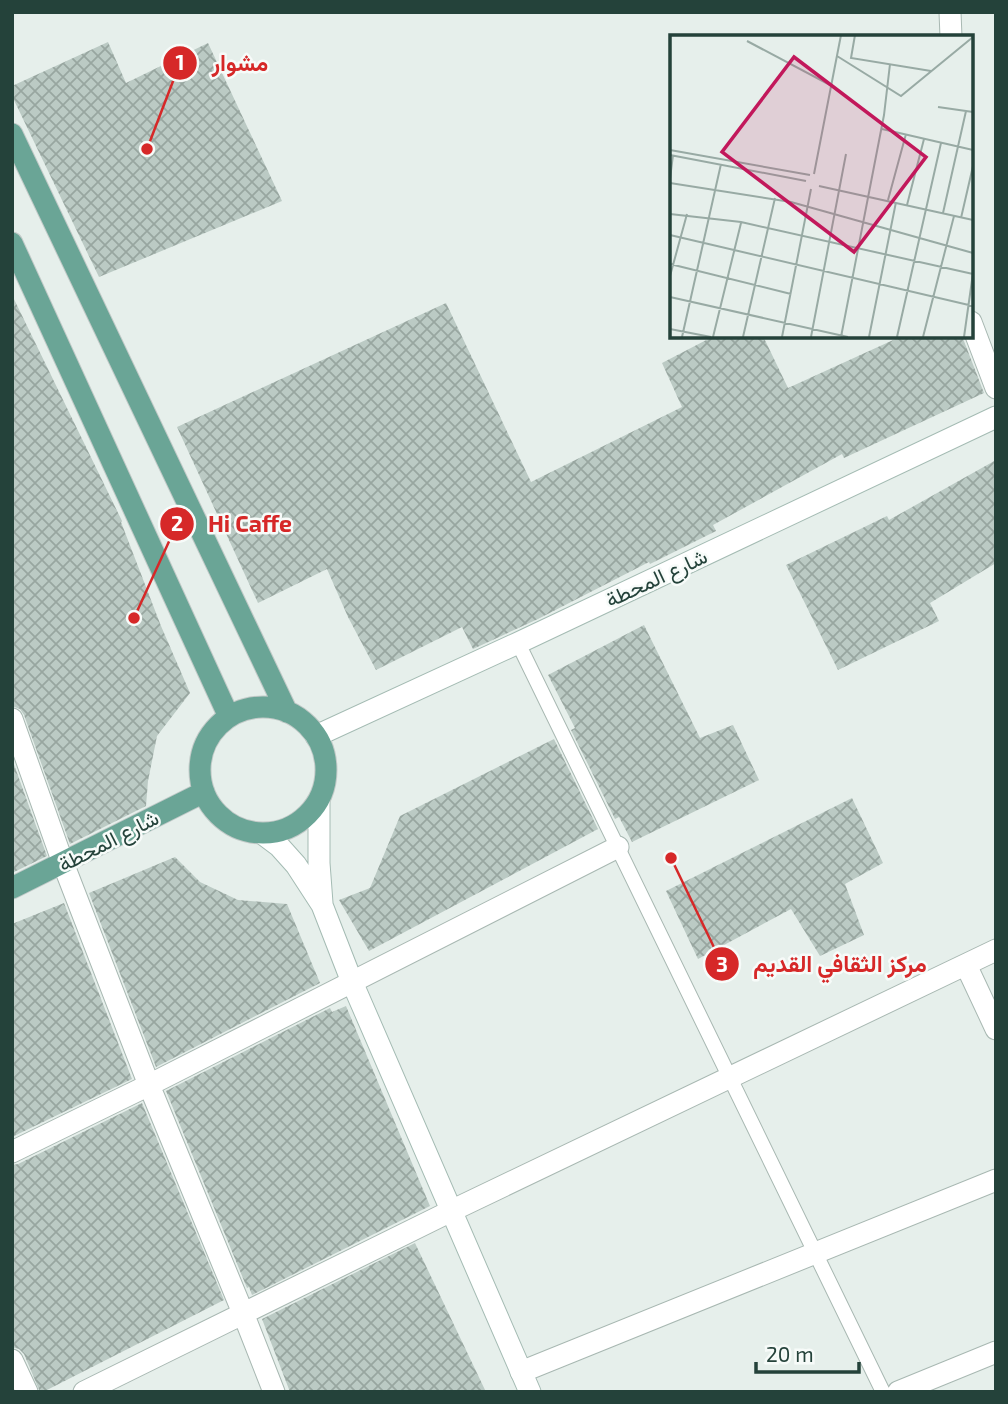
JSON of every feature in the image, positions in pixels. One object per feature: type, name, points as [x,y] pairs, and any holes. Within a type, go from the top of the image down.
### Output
[{"type":"main road","points":[[12,134],[287,712]]},
{"type":"main road","points":[[12,243],[229,717]]},
{"type":"main road","points":[[267,707],[287,712],[303,722],[316,736],[325,757],[326,780],[319,803],[304,819],[285,830],[263,834],[238,829],[217,814],[204,792],[200,771],[204,750],[214,731],[229,717],[247,709],[267,707]]},
{"type":"main road","name":"شارع المحطة","points":[[12,888],[204,792]]},
{"type":"street","points":[[950,12],[951,35]]},
{"type":"street","points":[[973,327],[996,388]]},
{"type":"street","name":"شارع المحطة","points":[[316,736],[996,417]]},
{"type":"street","points":[[12,719],[62,863],[274,1392]]},
{"type":"street","points":[[319,803],[322,905]]},
{"type":"street","points":[[263,834],[279,846],[296,865],[322,905],[352,982],[530,1392]]},
{"type":"street","points":[[12,1152],[618,848]]},
{"type":"street","points":[[84,1392],[451,1211],[996,950]]},
{"type":"street","points":[[965,965],[996,1029]]},
{"type":"street","points":[[521,1372],[996,1180]]},
{"type":"street","points":[[898,1392],[996,1352]]},
{"type":"street","points":[[12,1360],[27,1392]]},
{"type":"lane","points":[[518,643],[883,1392]]},
{"type":"building","points":[[108,42],[126,83],[208,43],[282,201],[99,277],[12,96],[12,86]]},
{"type":"building","points":[[12,295],[122,521],[161,626],[190,693],[157,736],[146,806],[70,844],[24,715],[20,709],[12,706]]},
{"type":"building","points":[[446,303],[531,482],[682,407],[662,363],[710,338],[764,338],[788,388],[898,338],[963,338],[984,393],[844,458],[842,454],[713,525],[716,531],[473,649],[462,627],[376,670],[327,569],[258,603],[177,427]]},
{"type":"building","points":[[996,460],[996,563],[930,603],[939,621],[838,670],[786,565],[887,516],[889,520]]},
{"type":"building","points":[[644,625],[700,738],[733,725],[759,780],[632,842],[619,817],[615,819],[571,730],[575,728],[548,675]]},
{"type":"building","points":[[554,739],[598,829],[369,951],[339,900],[370,888],[400,816]]},
{"type":"building","points":[[12,759],[47,856],[12,873]]},
{"type":"building","points":[[852,798],[883,863],[845,884],[864,935],[820,956],[791,909],[698,959],[666,891]]},
{"type":"building","points":[[175,857],[200,882],[238,900],[287,904],[320,983],[156,1067],[89,893]]},
{"type":"building","points":[[64,903],[132,1079],[12,1137],[12,924]]},
{"type":"building","points":[[346,1006],[430,1206],[252,1295],[166,1091],[330,1008],[332,1012]]},
{"type":"building","points":[[142,1103],[224,1300],[40,1392],[24,1354],[12,1347],[12,1165]]},
{"type":"building","points":[[415,1243],[486,1392],[290,1392],[262,1319]]},
{"type":"place","name":"مشوار","points":[[147,149]]},
{"type":"place","name":"Hi Caffe","points":[[134,618]]},
{"type":"place","name":"مركز الثقافي القديم","points":[[671,858]]}]
